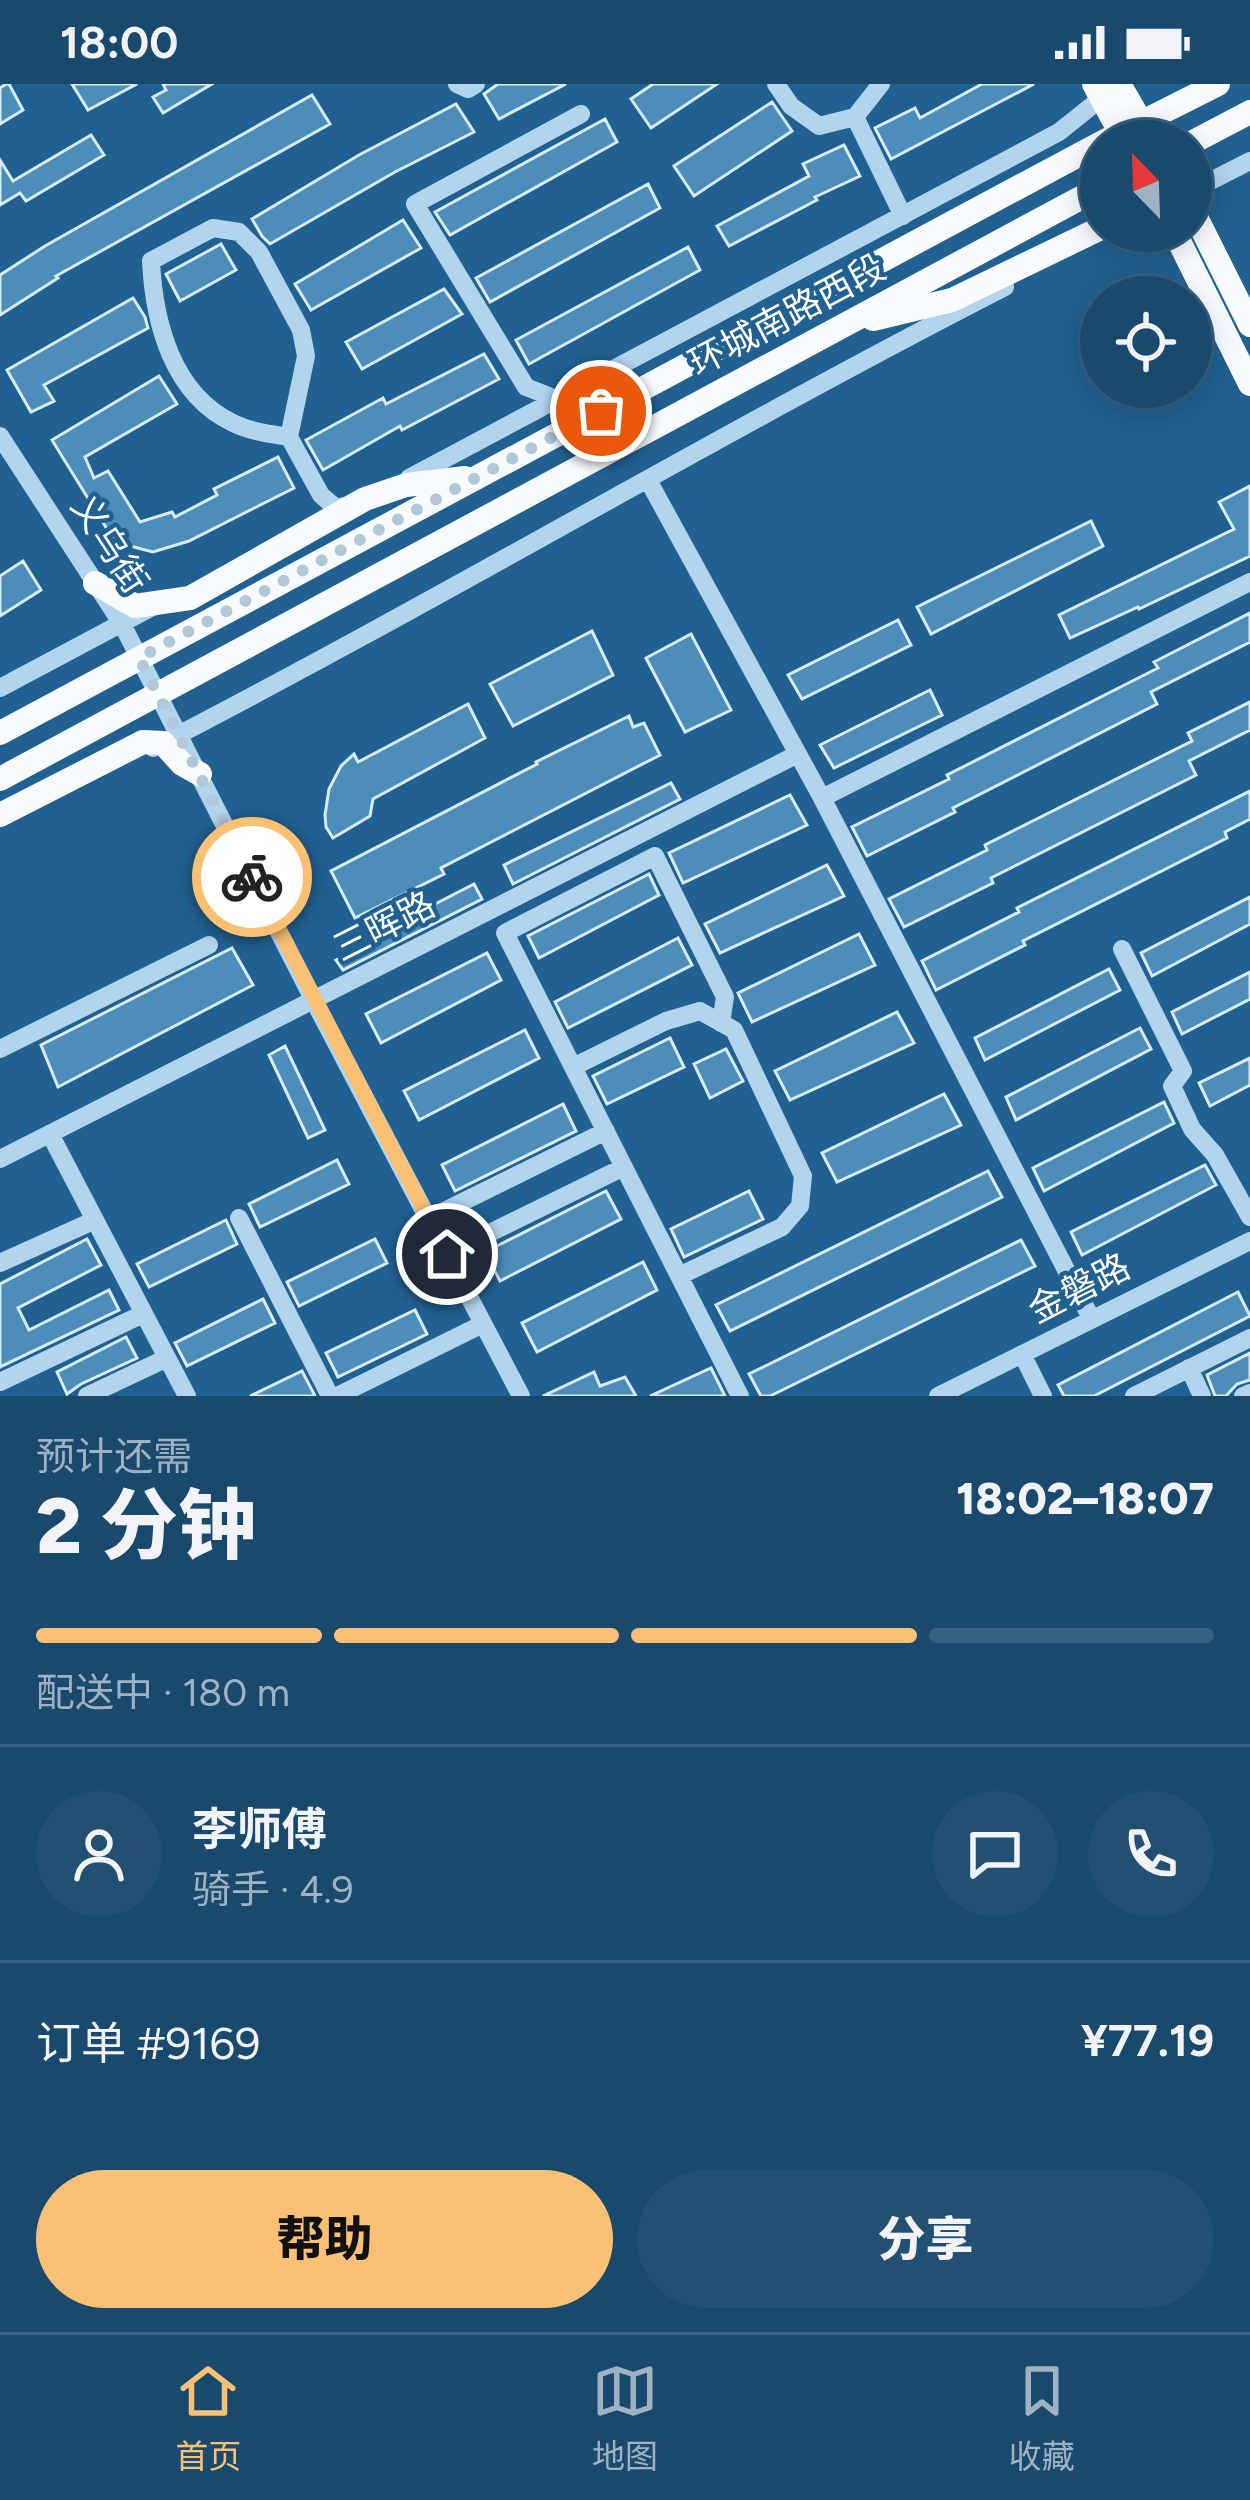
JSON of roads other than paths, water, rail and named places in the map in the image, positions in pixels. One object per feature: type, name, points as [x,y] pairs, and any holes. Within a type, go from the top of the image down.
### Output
[{"type":"main road","name":"环城南路西段","points":[[1154,120],[1218,84]]},
{"type":"main road","points":[[1111,87],[1120,120]]},
{"type":"main road","points":[[1212,132],[1250,112]]},
{"type":"main road","name":"环城南路西段","points":[[0,733],[1080,160]]},
{"type":"main road","name":"环城南路西段","points":[[0,779],[1080,199]]},
{"type":"main road","points":[[842,327],[952,301],[1080,238]]},
{"type":"main road","points":[[1212,249],[1250,325]]},
{"type":"main road","points":[[1184,252],[1250,384]]},
{"type":"main road","points":[[95,583],[135,605],[190,598],[347,506],[406,485],[479,476]]},
{"type":"main road","points":[[0,815],[142,742],[172,738],[182,764],[200,774]]},
{"type":"street","points":[[457,84],[468,88],[476,84]]},
{"type":"street","points":[[776,84],[791,106],[819,126],[855,117],[881,84]]},
{"type":"street","points":[[289,437],[235,424],[189,388],[164,337],[153,300],[151,261],[213,228],[238,232],[259,253],[301,330],[306,356],[289,437],[321,495],[347,506],[423,473],[1059,132],[1111,87]]},
{"type":"street","points":[[559,400],[526,387],[415,203],[581,114]]},
{"type":"street","points":[[855,117],[902,216]]},
{"type":"street","points":[[1212,180],[1250,160]]},
{"type":"street","points":[[0,827],[884,349],[1080,248]]},
{"type":"street","name":"义乌街","points":[[0,436],[122,623],[158,694],[172,738]]},
{"type":"street","points":[[648,480],[822,798],[1091,1318]]},
{"type":"street","points":[[822,798],[1250,583]]},
{"type":"street","points":[[0,688],[163,602]]},
{"type":"street","name":"三晖路","points":[[0,1159],[798,754]]},
{"type":"street","points":[[200,774],[521,1396]]},
{"type":"street","points":[[722,1022],[725,997],[655,856],[505,933],[740,1396]]},
{"type":"street","points":[[0,1049],[209,945]]},
{"type":"street","points":[[1122,949],[1183,1071],[1172,1086],[1192,1129],[1215,1155],[1250,1217]]},
{"type":"street","points":[[573,1066],[700,1011],[734,1030],[803,1176],[800,1206],[782,1227],[679,1276]]},
{"type":"street","points":[[428,1219],[606,1131]]},
{"type":"street","points":[[50,1134],[187,1396]]},
{"type":"street","points":[[447,1254],[624,1167]]},
{"type":"street","points":[[239,1218],[333,1396],[483,1324]]},
{"type":"street","points":[[0,1263],[93,1221]]},
{"type":"street","name":"金磐路","points":[[938,1396],[1250,1241]]},
{"type":"street","points":[[0,1382],[143,1314]]},
{"type":"street","points":[[1134,1396],[1250,1337]]},
{"type":"street","points":[[1022,1354],[1043,1396]]},
{"type":"street","points":[[87,1396],[167,1358]]},
{"type":"street","points":[[1189,1368],[1202,1396]]}]
